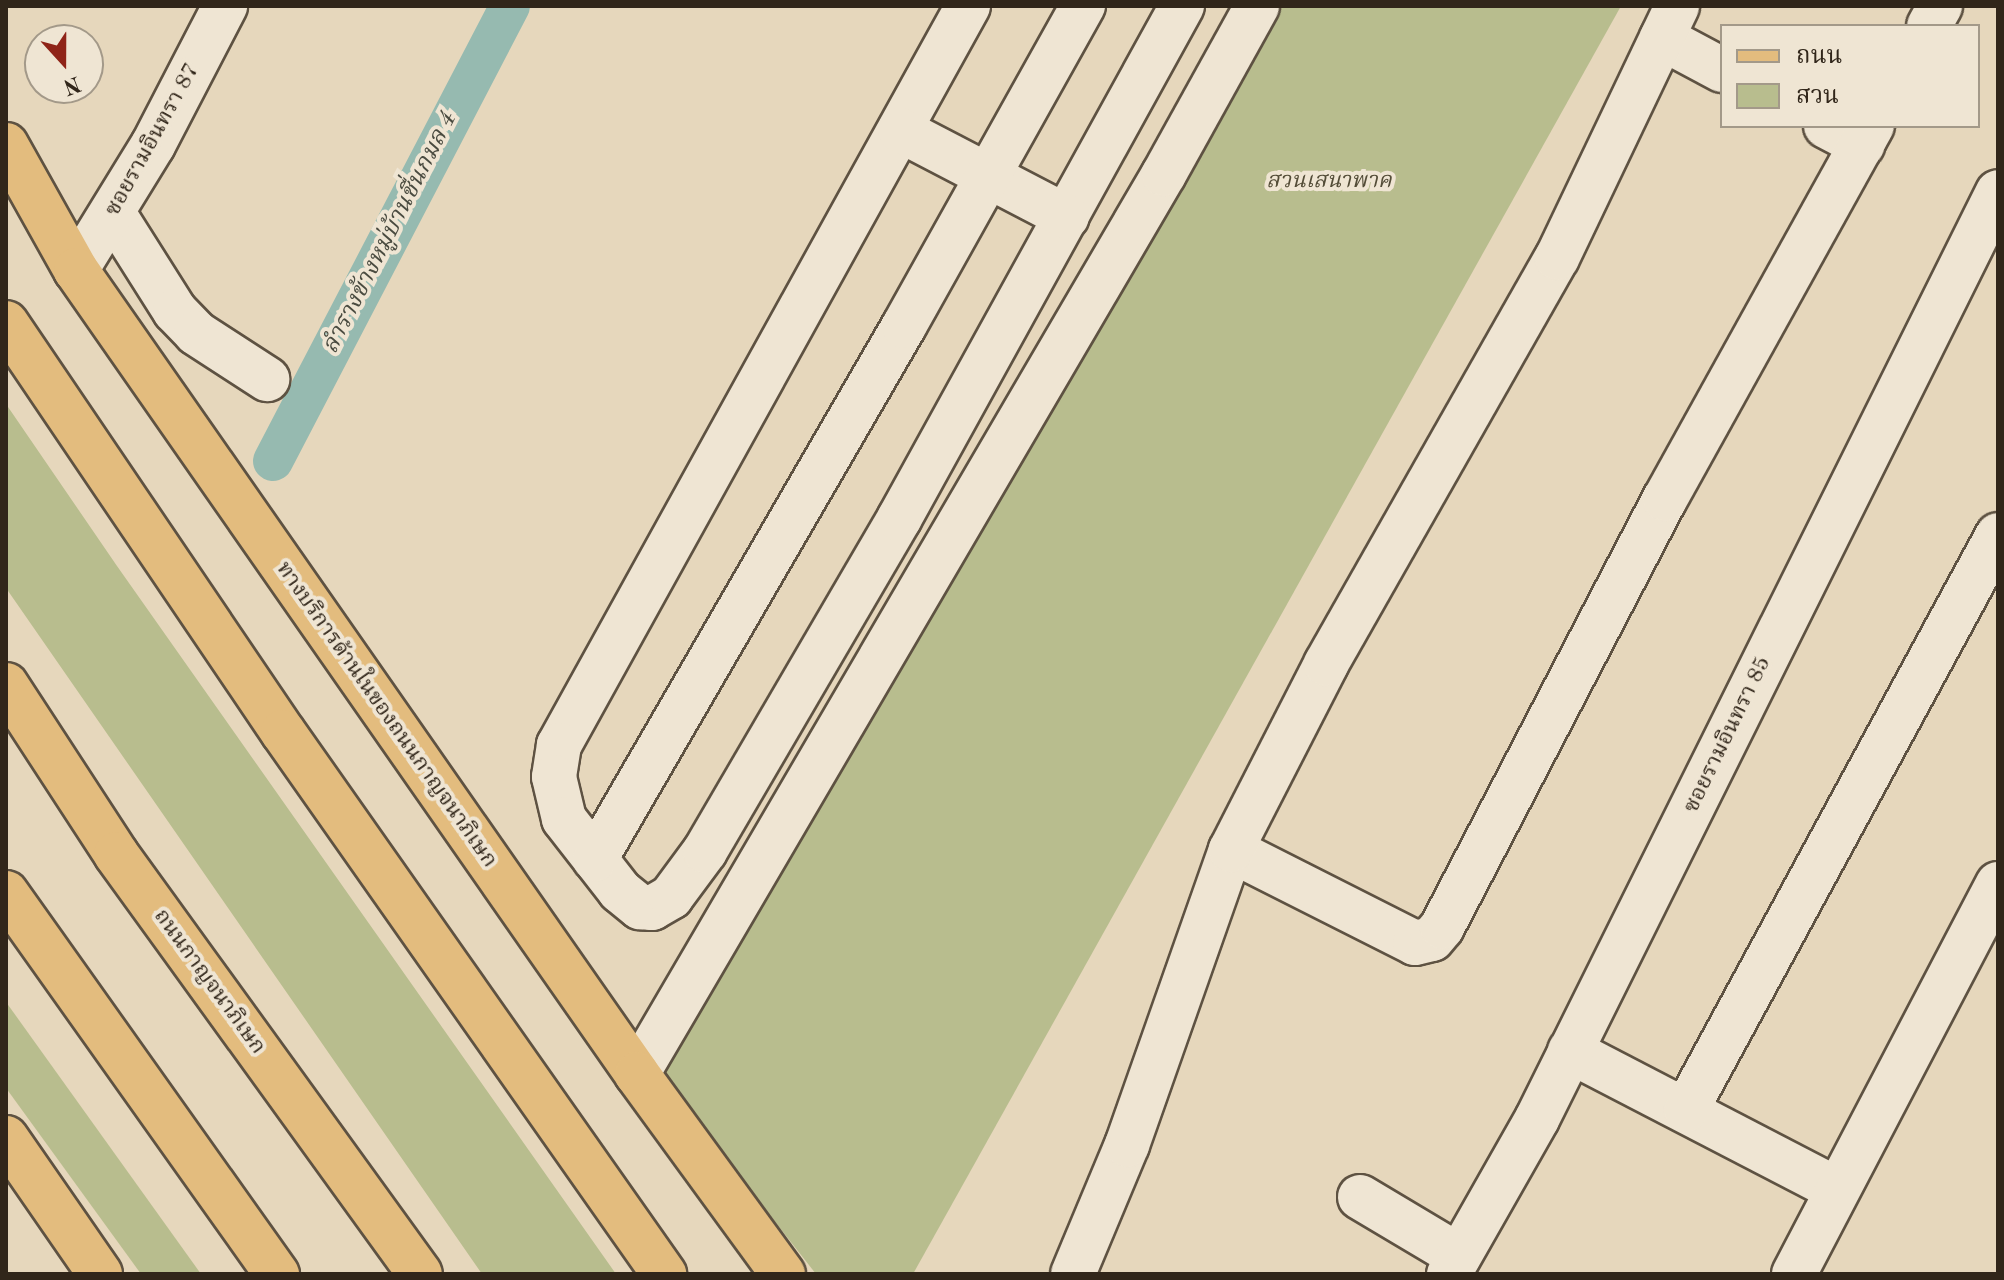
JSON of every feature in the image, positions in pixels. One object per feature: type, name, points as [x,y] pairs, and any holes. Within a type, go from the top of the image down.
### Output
[{"type":"main road","name":"ทางบริการด้านในของถนนกาญจนาภิเษก","points":[[6,145],[76,270],[637,1074],[783,1274]]},
{"type":"main road","points":[[6,323],[283,732],[664,1274]]},
{"type":"main road","name":"ถนนกาญจนาภิเษก","points":[[6,685],[116,854],[420,1274]]},
{"type":"main road","points":[[6,893],[277,1274]]},
{"type":"main road","points":[[6,1138],[100,1274]]},
{"type":"street","name":"ซอยรามอินทรา 87","points":[[76,270],[153,145],[225,6]]},
{"type":"street","points":[[968,6],[559,745],[554,777],[564,819],[620,891],[640,907],[652,908],[671,897],[705,851],[891,533],[1182,6]]},
{"type":"street","points":[[595,859],[1083,6]]},
{"type":"street","points":[[637,1074],[1140,215],[1257,6]]},
{"type":"street","points":[[1930,24],[1940,6]]},
{"type":"street","points":[[1073,1274],[1127,1145],[1231,850],[1326,664],[1557,258],[1670,22],[1720,68]]},
{"type":"street","points":[[900,130],[1067,217]]},
{"type":"street","points":[[1231,850],[1415,943],[1432,939],[1442,927],[1853,132]]},
{"type":"street","name":"ซอยรามอินทรา 85","points":[[1454,1265],[1570,1051],[1998,192]]},
{"type":"street","points":[[113,213],[175,311],[196,333],[267,379]]},
{"type":"street","points":[[1686,1110],[1998,535]]},
{"type":"street","points":[[1794,1274],[1998,884]]},
{"type":"street","points":[[1570,1051],[1836,1189]]},
{"type":"street","points":[[1360,1197],[1454,1265]]},
{"type":"green space","name":"สวนเสนาพาค","points":[[1231,6],[1621,6],[913,1274],[816,1274],[655,1069]]},
{"type":"green space","points":[[6,404],[616,1274],[482,1274],[6,588]]},
{"type":"green space","points":[[6,1002],[201,1274],[141,1274],[6,1088]]},
{"type":"waterway","name":"ลำรางข้างหมู่บ้านชื่นกมล 4","points":[[273,461],[510,6]]}]
